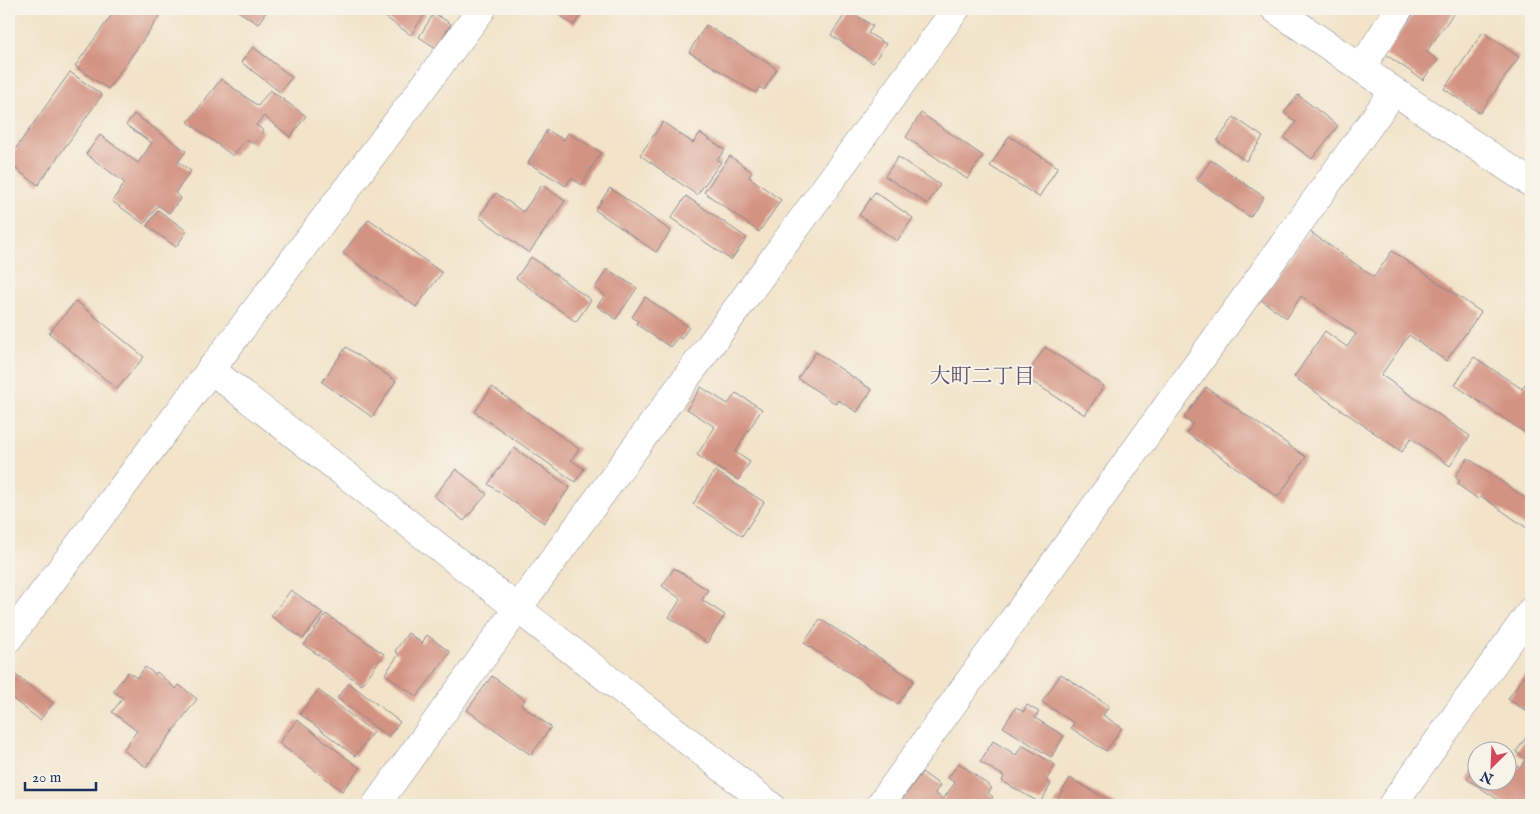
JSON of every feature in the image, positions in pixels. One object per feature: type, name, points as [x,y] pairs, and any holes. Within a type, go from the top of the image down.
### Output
[{"type":"street","points":[[9,638],[482,9]]},
{"type":"street","points":[[376,805],[956,9]]},
{"type":"street","points":[[1275,9],[1531,183]]},
{"type":"street","points":[[1361,68],[1399,9]]},
{"type":"street","points":[[880,805],[1394,91]]},
{"type":"street","points":[[210,369],[770,805]]},
{"type":"street","points":[[1392,805],[1531,610]]},
{"type":"building","points":[[116,9],[165,9],[108,89],[75,66]]},
{"type":"building","points":[[235,9],[268,9],[258,24]]},
{"type":"building","points":[[376,9],[424,9],[427,11],[411,35]]},
{"type":"building","points":[[550,9],[585,9],[574,25]]},
{"type":"building","points":[[1417,9],[1456,10],[1426,52],[1438,60],[1423,80],[1385,54]]},
{"type":"building","points":[[848,10],[873,26],[868,33],[886,44],[873,63],[831,35]]},
{"type":"building","points":[[434,13],[451,24],[436,48],[419,37]]},
{"type":"building","points":[[706,25],[777,69],[764,90],[759,87],[756,93],[689,52]]},
{"type":"building","points":[[1483,32],[1519,57],[1480,113],[1444,89]]},
{"type":"building","points":[[253,47],[292,77],[280,92],[241,62]]},
{"type":"building","points":[[70,72],[102,95],[38,185],[9,164],[9,158]]},
{"type":"building","points":[[221,79],[258,106],[270,90],[306,116],[290,137],[264,116],[256,125],[264,131],[254,144],[246,139],[233,156],[188,122]]},
{"type":"building","points":[[1298,95],[1338,126],[1312,159],[1284,138],[1296,122],[1284,113]]},
{"type":"building","points":[[921,113],[983,156],[967,179],[906,137]]},
{"type":"building","points":[[134,114],[186,151],[178,162],[191,171],[175,193],[181,198],[169,213],[158,205],[144,224],[112,201],[125,183],[86,154],[100,135],[138,163],[152,143],[126,125]]},
{"type":"building","points":[[1234,117],[1263,137],[1246,161],[1217,141]]},
{"type":"building","points":[[663,122],[693,143],[700,133],[725,150],[717,160],[721,162],[697,195],[640,155]]},
{"type":"building","points":[[547,130],[564,140],[568,133],[601,152],[582,185],[571,178],[566,186],[528,163]]},
{"type":"building","points":[[1009,136],[1058,167],[1039,197],[990,166]]},
{"type":"building","points":[[730,156],[752,172],[749,177],[781,200],[759,232],[704,192]]},
{"type":"building","points":[[898,157],[940,185],[927,204],[885,176]]},
{"type":"building","points":[[1211,160],[1264,197],[1250,217],[1197,180]]},
{"type":"building","points":[[542,185],[565,201],[529,253],[479,217],[496,193],[523,212]]},
{"type":"building","points":[[610,188],[671,231],[656,252],[595,210]]},
{"type":"building","points":[[875,192],[913,218],[897,241],[859,215]]},
{"type":"building","points":[[686,196],[747,238],[731,260],[671,218]]},
{"type":"building","points":[[158,210],[187,231],[176,247],[147,226]]},
{"type":"building","points":[[369,219],[442,273],[416,307],[343,253]]},
{"type":"building","points":[[1309,231],[1374,277],[1392,251],[1481,312],[1446,361],[1409,335],[1381,375],[1470,436],[1450,466],[1411,438],[1402,452],[1294,377],[1325,331],[1347,347],[1356,334],[1301,296],[1287,318],[1261,300]]},
{"type":"building","points":[[531,257],[591,300],[576,322],[516,278]]},
{"type":"building","points":[[607,269],[637,288],[616,319],[597,306],[605,295],[595,288]]},
{"type":"building","points":[[645,297],[689,327],[681,339],[678,337],[670,347],[636,324],[638,321],[632,317]]},
{"type":"building","points":[[76,301],[144,357],[117,389],[49,333]]},
{"type":"building","points":[[346,347],[396,381],[372,417],[322,382]]},
{"type":"building","points":[[1045,347],[1104,386],[1085,415],[1025,377]]},
{"type":"building","points":[[816,352],[872,390],[857,412],[838,400],[836,404],[798,378]]},
{"type":"building","points":[[1474,357],[1522,389],[1525,384],[1531,388],[1531,437],[1455,385]]},
{"type":"building","points":[[492,387],[579,449],[571,460],[584,469],[575,482],[475,412]]},
{"type":"building","points":[[701,387],[728,404],[736,393],[762,409],[735,452],[750,462],[738,480],[697,455],[715,427],[687,409]]},
{"type":"building","points":[[1206,387],[1306,457],[1278,497],[1187,433],[1193,424],[1184,418]]},
{"type":"building","points":[[514,448],[570,487],[544,523],[488,484]]},
{"type":"building","points":[[1468,458],[1531,502],[1531,531],[1481,496],[1478,499],[1457,484],[1460,481],[1455,477]]},
{"type":"building","points":[[456,469],[487,494],[464,521],[434,496]]},
{"type":"building","points":[[715,471],[764,502],[742,536],[693,504]]},
{"type":"building","points":[[674,568],[708,590],[702,600],[725,615],[707,643],[669,617],[681,599],[662,586]]},
{"type":"building","points":[[291,590],[323,613],[303,639],[271,616]]},
{"type":"building","points":[[326,614],[384,654],[362,685],[304,645]]},
{"type":"building","points":[[820,619],[914,680],[898,704],[804,643]]},
{"type":"building","points":[[408,633],[422,643],[427,635],[450,652],[417,697],[385,674],[399,654],[395,651]]},
{"type":"building","points":[[1531,665],[1531,714],[1508,699]]},
{"type":"building","points":[[145,667],[155,674],[157,672],[176,689],[179,685],[197,699],[146,767],[123,750],[137,731],[112,712],[123,698],[113,691],[128,672],[137,678]]},
{"type":"building","points":[[9,670],[53,703],[40,720],[9,696]]},
{"type":"building","points":[[1061,674],[1109,706],[1103,715],[1122,728],[1106,751],[1071,728],[1074,723],[1042,702]]},
{"type":"building","points":[[492,676],[525,700],[521,705],[551,727],[531,755],[467,710]]},
{"type":"building","points":[[349,683],[400,722],[388,737],[337,698]]},
{"type":"building","points":[[318,690],[373,732],[355,756],[300,714]]},
{"type":"building","points":[[1027,705],[1039,712],[1035,718],[1064,736],[1051,757],[1003,727],[1016,707],[1023,712]]},
{"type":"building","points":[[297,720],[360,768],[342,791],[279,743]]},
{"type":"building","points":[[1531,730],[1531,805],[1506,805],[1486,792],[1518,792],[1518,767],[1520,768],[1526,759],[1518,753],[1518,749]]},
{"type":"building","points":[[993,741],[1016,755],[1022,745],[1055,765],[1046,781],[1051,784],[1040,803],[1002,781],[1004,776],[980,762]]},
{"type":"building","points":[[959,763],[992,788],[988,793],[993,797],[987,805],[906,805],[901,801],[922,772],[940,785],[935,793],[943,799],[955,783],[948,778]]},
{"type":"building","points":[[1070,778],[1117,805],[1054,805]]},
{"type":"district","name":"大町二丁目","points":[[982,377]]}]
